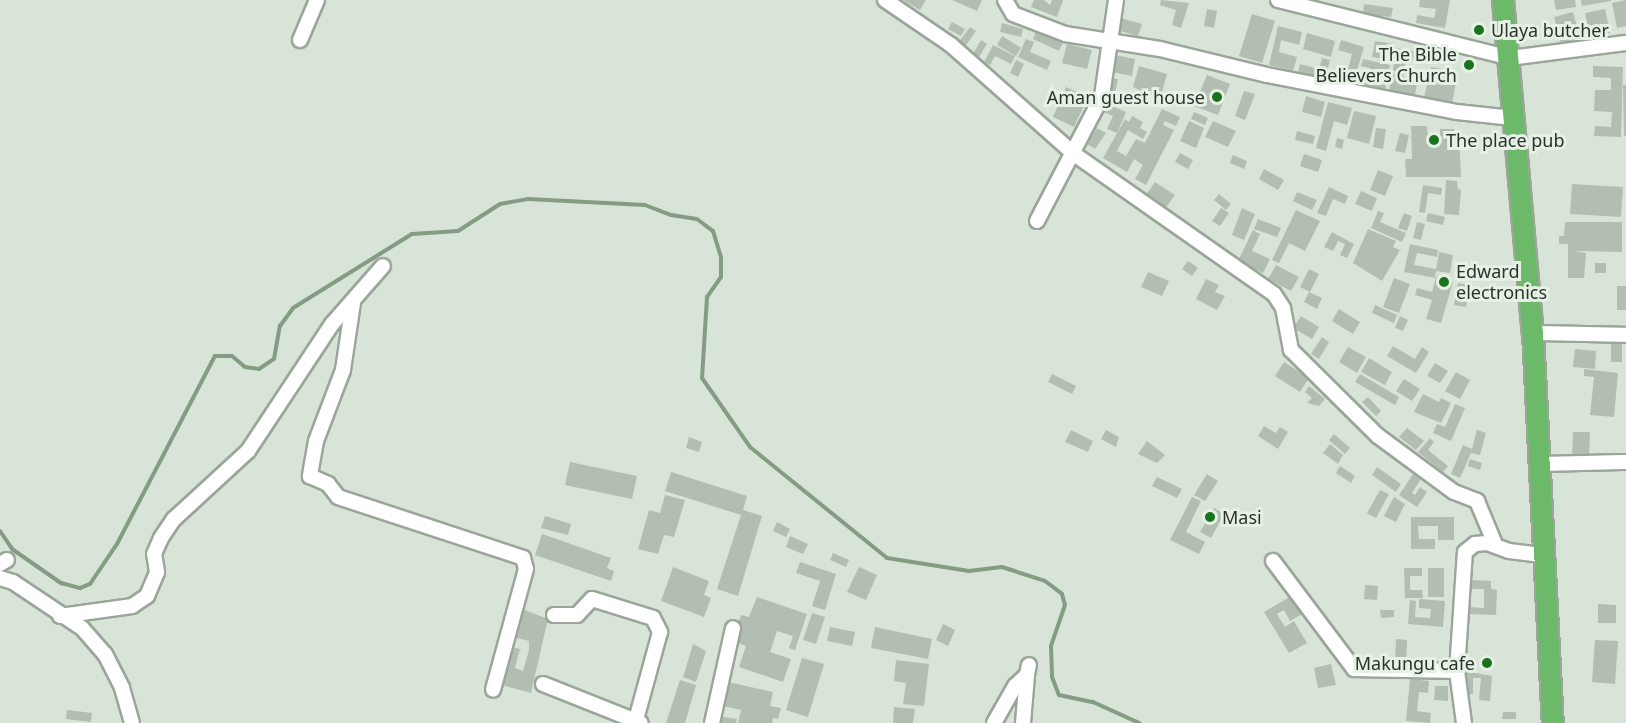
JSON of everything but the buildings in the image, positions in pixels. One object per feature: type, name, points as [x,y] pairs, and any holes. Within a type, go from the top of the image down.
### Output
[{"type":"highway","points":[[1503,0],[1533,333],[1542,555],[1553,723]]},
{"type":"street","points":[[300,40],[317,0]]},
{"type":"street","points":[[885,0],[951,45],[1074,154],[1274,294],[1283,308],[1291,350],[1378,436],[1455,492],[1477,501],[1495,544]]},
{"type":"street","points":[[1005,0],[1013,14],[1026,21],[1065,34],[1110,41],[1446,110],[1513,118]]},
{"type":"street","points":[[1037,221],[1074,154],[1102,96],[1116,0]]},
{"type":"street","points":[[1278,0],[1301,3],[1510,58],[1626,43]]},
{"type":"street","points":[[60,616],[132,606],[147,596],[156,573],[154,554],[161,538],[174,519],[248,451],[332,324],[353,303],[383,266]]},
{"type":"street","points":[[353,303],[343,370],[315,441],[310,476],[328,484],[338,497],[523,558],[526,569],[493,690]]},
{"type":"street","points":[[1533,333],[1626,335]]},
{"type":"street","points":[[1539,464],[1626,462]]},
{"type":"street","points":[[1464,723],[1457,671],[1465,552],[1475,544],[1495,544],[1509,551],[1542,555]]},
{"type":"street","points":[[1273,561],[1354,669],[1457,671]]},
{"type":"street","points":[[0,578],[13,582],[60,616],[82,628],[105,654],[122,688],[132,723]]},
{"type":"street","points":[[543,684],[638,722],[660,632],[653,618],[592,599],[574,616],[554,615]]},
{"type":"street","points":[[712,723],[734,628]]},
{"type":"street","points":[[994,723],[1015,686],[1028,670],[1023,723]]},
{"type":"waterway","points":[[0,531],[12,549],[61,583],[80,588],[90,584],[117,544],[215,356],[232,356],[245,367],[259,369],[274,359],[280,326],[293,308],[412,234],[458,231],[500,204],[528,199],[645,205],[671,215],[697,219],[713,231],[721,257],[721,277],[707,297],[702,378],[750,447],[887,558],[969,571],[1002,567],[1045,581],[1062,594],[1065,605],[1051,646],[1052,677],[1059,695],[1093,702],[1139,723]]},
{"type":"place","name":"Ulaya butcher","points":[[1479,30]]},
{"type":"place","name":"The Bible Believers Church","points":[[1469,65]]},
{"type":"place","name":"Aman guest house","points":[[1217,97]]},
{"type":"place","name":"The place pub","points":[[1434,140]]},
{"type":"place","name":"Edward electronics","points":[[1444,282]]},
{"type":"place","name":"Masi","points":[[1210,517]]},
{"type":"place","name":"Makungu cafe","points":[[1487,663]]}]
